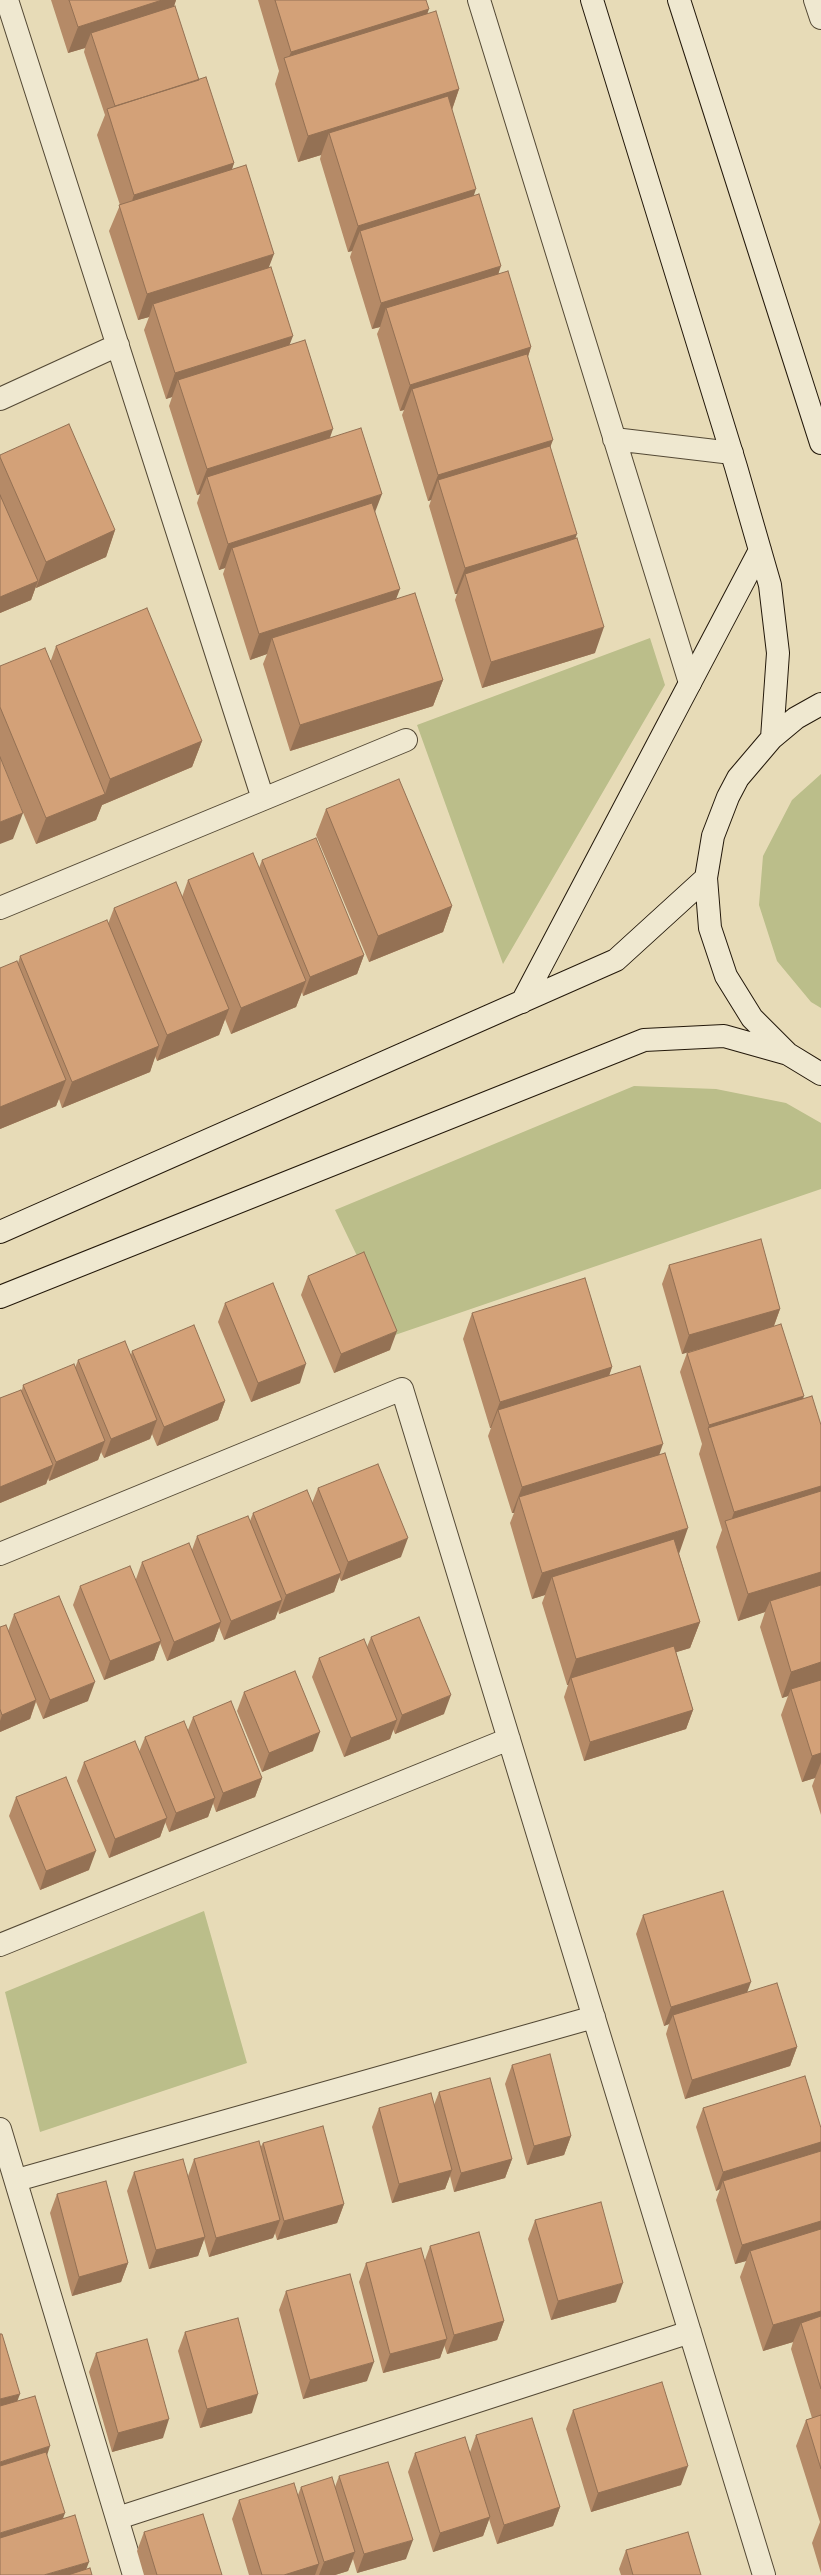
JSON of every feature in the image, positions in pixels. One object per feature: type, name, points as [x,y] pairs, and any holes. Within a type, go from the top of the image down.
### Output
[{"type":"street","points":[[7,0],[263,799]]},
{"type":"street","points":[[479,0],[690,683]]},
{"type":"street","points":[[592,0],[732,453],[770,585],[778,653],[772,738]]},
{"type":"street","points":[[679,0],[821,443]]},
{"type":"street","points":[[815,0],[821,18]]},
{"type":"street","points":[[0,399],[118,345]]},
{"type":"street","points":[[614,439],[732,453]]},
{"type":"street","points":[[522,1002],[760,550]]},
{"type":"street","points":[[821,704],[796,718],[772,738],[751,761],[728,797],[713,836],[706,878],[710,928],[726,976],[752,1018],[788,1054],[821,1074]]},
{"type":"street","points":[[0,908],[406,740]]},
{"type":"street","points":[[0,1232],[616,960],[706,878]]},
{"type":"street","points":[[0,1297],[644,1040],[724,1036],[788,1054]]},
{"type":"street","points":[[0,1554],[402,1389],[764,2575]]},
{"type":"street","points":[[0,1945],[509,1739]]},
{"type":"street","points":[[16,2180],[594,2017]]},
{"type":"street","points":[[0,2129],[134,2575]]},
{"type":"street","points":[[118,2518],[690,2332]]},
{"type":"green space","points":[[650,638],[665,685],[503,964],[417,725]]},
{"type":"green space","points":[[821,774],[821,1008],[811,1002],[777,961],[759,905],[763,856],[792,800]]},
{"type":"green space","points":[[634,1086],[716,1089],[786,1103],[821,1123],[821,1189],[395,1335],[335,1210]]},
{"type":"green space","points":[[204,1911],[247,2063],[40,2132],[5,1992]]},
{"type":"building","points":[[69,0],[162,0],[78,27]]},
{"type":"building","points":[[275,0],[426,0],[429,9],[291,52]]},
{"type":"building","points":[[175,6],[199,80],[115,106],[91,33]]},
{"type":"building","points":[[436,11],[459,89],[308,136],[284,58]]},
{"type":"building","points":[[206,77],[234,163],[134,195],[107,109]]},
{"type":"building","points":[[448,96],[476,189],[358,226],[329,133]]},
{"type":"building","points":[[246,165],[274,254],[147,294],[119,205]]},
{"type":"building","points":[[479,194],[501,266],[381,303],[360,231]]},
{"type":"building","points":[[271,267],[293,336],[175,373],[153,304]]},
{"type":"building","points":[[508,271],[531,347],[410,385],[386,308]]},
{"type":"building","points":[[305,340],[333,429],[207,469],[178,380]]},
{"type":"building","points":[[527,354],[553,440],[438,475],[412,389]]},
{"type":"building","points":[[69,424],[115,530],[46,562],[0,455]]},
{"type":"building","points":[[361,428],[382,494],[228,544],[207,477]]},
{"type":"building","points":[[550,446],[577,534],[465,568],[438,480]]},
{"type":"building","points":[[0,495],[38,581],[0,597]]},
{"type":"building","points":[[372,503],[400,589],[259,634],[232,548]]},
{"type":"building","points":[[577,538],[604,627],[491,662],[465,574]]},
{"type":"building","points":[[415,593],[443,680],[300,725],[272,638]]},
{"type":"building","points":[[147,608],[202,741],[110,779],[56,646]]},
{"type":"building","points":[[45,648],[105,794],[46,818],[0,707],[0,666]]},
{"type":"building","points":[[0,757],[23,813],[0,822]]},
{"type":"building","points":[[399,779],[452,906],[378,936],[326,809]]},
{"type":"building","points":[[316,838],[364,955],[310,977],[262,860]]},
{"type":"building","points":[[253,853],[306,981],[241,1008],[188,880]]},
{"type":"building","points":[[176,882],[229,1009],[167,1035],[114,908]]},
{"type":"building","points":[[107,920],[159,1046],[72,1082],[20,956]]},
{"type":"building","points":[[17,961],[66,1080],[0,1107],[0,968]]},
{"type":"building","points":[[761,1239],[780,1309],[689,1335],[669,1265]]},
{"type":"building","points":[[364,1252],[397,1331],[341,1354],[308,1276]]},
{"type":"building","points":[[585,1278],[612,1367],[500,1402],[472,1313]]},
{"type":"building","points":[[273,1283],[306,1364],[258,1383],[225,1303]]},
{"type":"building","points":[[781,1324],[804,1396],[709,1425],[687,1353]]},
{"type":"building","points":[[194,1325],[225,1401],[164,1427],[132,1351]]},
{"type":"building","points":[[125,1341],[157,1420],[111,1439],[78,1360]]},
{"type":"building","points":[[74,1364],[105,1441],[56,1462],[23,1385]]},
{"type":"building","points":[[640,1366],[663,1444],[522,1487],[498,1410]]},
{"type":"building","points":[[21,1390],[53,1465],[0,1487],[0,1398]]},
{"type":"building","points":[[812,1396],[821,1425],[821,1486],[734,1512],[708,1428]]},
{"type":"building","points":[[665,1453],[688,1528],[542,1573],[519,1497]]},
{"type":"building","points":[[378,1464],[408,1538],[348,1562],[318,1488]]},
{"type":"building","points":[[307,1490],[341,1573],[286,1595],[253,1513]]},
{"type":"building","points":[[821,1491],[821,1572],[748,1594],[725,1521]]},
{"type":"building","points":[[248,1516],[282,1600],[231,1621],[197,1536]]},
{"type":"building","points":[[674,1539],[700,1622],[576,1659],[552,1577]]},
{"type":"building","points":[[189,1543],[221,1622],[174,1642],[142,1562]]},
{"type":"building","points":[[130,1566],[161,1641],[110,1661],[80,1586]]},
{"type":"building","points":[[821,1585],[821,1662],[791,1672],[770,1601]]},
{"type":"building","points":[[59,1596],[95,1682],[50,1700],[14,1614]]},
{"type":"building","points":[[419,1617],[451,1695],[402,1715],[371,1637]]},
{"type":"building","points":[[6,1625],[36,1700],[2,1715],[0,1709],[0,1627]]},
{"type":"building","points":[[364,1639],[397,1720],[351,1738],[319,1658]]},
{"type":"building","points":[[674,1646],[693,1710],[590,1742],[571,1678]]},
{"type":"building","points":[[295,1671],[320,1732],[269,1753],[244,1692]]},
{"type":"building","points":[[821,1680],[821,1753],[812,1756],[791,1689]]},
{"type":"building","points":[[231,1701],[262,1778],[223,1793],[193,1717]]},
{"type":"building","points":[[184,1721],[215,1798],[176,1813],[145,1737]]},
{"type":"building","points":[[135,1741],[167,1818],[115,1839],[84,1762]]},
{"type":"building","points":[[66,1777],[96,1851],[46,1871],[16,1797]]},
{"type":"building","points":[[723,1891],[751,1982],[671,2007],[643,1915]]},
{"type":"building","points":[[777,1983],[797,2047],[692,2080],[673,2015]]},
{"type":"building","points":[[550,2054],[571,2136],[534,2146],[512,2065]]},
{"type":"building","points":[[805,2076],[821,2128],[821,2142],[723,2172],[703,2108]]},
{"type":"building","points":[[490,2078],[512,2159],[461,2173],[439,2092]]},
{"type":"building","points":[[431,2093],[452,2170],[399,2184],[379,2108]]},
{"type":"building","points":[[323,2126],[344,2204],[284,2221],[263,2143]]},
{"type":"building","points":[[259,2141],[280,2220],[216,2238],[194,2159]]},
{"type":"building","points":[[821,2151],[821,2221],[742,2245],[723,2181]]},
{"type":"building","points":[[183,2159],[205,2237],[156,2250],[134,2172]]},
{"type":"building","points":[[106,2181],[128,2263],[79,2277],[57,2194]]},
{"type":"building","points":[[601,2202],[623,2283],[558,2301],[535,2220]]},
{"type":"building","points":[[821,2229],[821,2311],[773,2325],[750,2251]]},
{"type":"building","points":[[479,2232],[504,2321],[454,2335],[430,2246]]},
{"type":"building","points":[[421,2248],[447,2339],[390,2354],[366,2263]]},
{"type":"building","points":[[350,2274],[374,2362],[310,2380],[286,2291]]},
{"type":"building","points":[[821,2316],[821,2389],[801,2323]]},
{"type":"building","points":[[238,2318],[258,2394],[207,2409],[185,2332]]},
{"type":"building","points":[[0,2334],[2,2334],[20,2394],[0,2399]]},
{"type":"building","points":[[147,2339],[169,2419],[118,2433],[96,2353]]},
{"type":"building","points":[[662,2382],[688,2466],[598,2493],[573,2410]]},
{"type":"building","points":[[35,2396],[50,2446],[0,2462],[0,2406]]},
{"type":"building","points":[[821,2415],[821,2469],[806,2420]]},
{"type":"building","points":[[532,2418],[560,2507],[504,2525],[476,2435]]},
{"type":"building","points":[[465,2437],[490,2517],[440,2533],[415,2453]]},
{"type":"building","points":[[46,2452],[65,2513],[0,2533],[0,2466]]},
{"type":"building","points":[[388,2462],[413,2540],[364,2554],[339,2476]]},
{"type":"building","points":[[332,2477],[355,2552],[324,2562],[301,2487]]},
{"type":"building","points":[[294,2483],[319,2564],[284,2575],[262,2575],[239,2500]]},
{"type":"building","points":[[203,2514],[222,2575],[157,2575],[144,2532]]},
{"type":"building","points":[[75,2515],[89,2562],[44,2575],[0,2575],[0,2538]]},
{"type":"building","points":[[688,2532],[701,2575],[633,2575],[626,2550]]},
{"type":"building","points":[[90,2568],[92,2575],[68,2575]]}]
